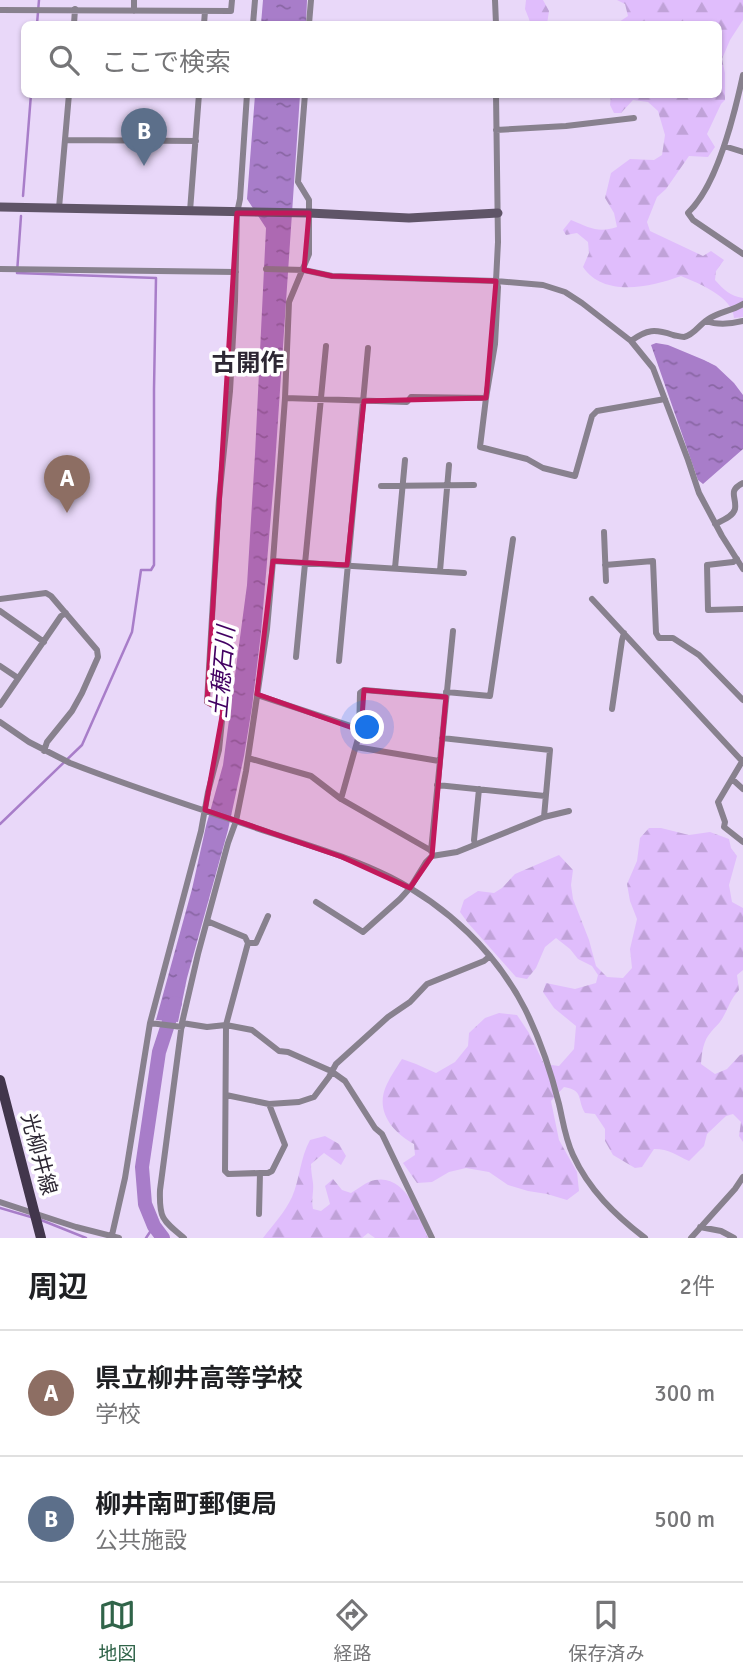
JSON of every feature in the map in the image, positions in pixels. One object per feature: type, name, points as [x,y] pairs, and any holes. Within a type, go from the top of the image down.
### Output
[{"type":"main road","name":"光柳井線","points":[[0,1080],[41,1238]]},
{"type":"street","points":[[134,0],[134,11]]},
{"type":"street","points":[[0,10],[230,11],[232,0]]},
{"type":"street","points":[[253,21],[255,0]]},
{"type":"street","points":[[309,21],[311,0]]},
{"type":"street","points":[[495,0],[496,21]]},
{"type":"street","points":[[74,21],[75,9]]},
{"type":"street","points":[[204,21],[205,11]]},
{"type":"street","points":[[743,75],[741,93],[724,146],[711,178],[688,213],[693,220],[743,254]]},
{"type":"street","points":[[59,208],[69,98]]},
{"type":"street","points":[[190,211],[199,98]]},
{"type":"street","points":[[0,1202],[36,1219],[116,1237],[152,1024],[207,810],[219,750],[223,711],[207,702],[219,499],[230,391],[237,213],[247,98]]},
{"type":"street","points":[[184,1238],[170,1227],[160,1210],[165,1150],[180,1026],[235,820],[248,758],[267,629],[285,398],[289,302],[309,254],[309,200],[298,182],[304,98]]},
{"type":"street","points":[[496,98],[498,287],[495,344],[480,447],[575,476],[592,416],[597,411],[665,399]]},
{"type":"street","points":[[496,130],[634,118]]},
{"type":"street","points":[[65,140],[196,141]]},
{"type":"street","points":[[724,146],[743,152]]},
{"type":"street","points":[[0,207],[309,213],[409,218],[498,213]]},
{"type":"street","points":[[0,269],[236,272]]},
{"type":"street","points":[[266,269],[304,270],[332,276],[496,281],[552,286],[565,292],[631,341],[653,368],[699,493],[743,569]]},
{"type":"street","points":[[631,341],[650,331],[687,336],[714,316],[743,304]]},
{"type":"street","points":[[706,321],[743,321]]},
{"type":"street","points":[[296,657],[326,346]]},
{"type":"street","points":[[339,662],[368,348]]},
{"type":"street","points":[[285,398],[407,402],[411,397],[486,398]]},
{"type":"street","points":[[395,568],[405,460]]},
{"type":"street","points":[[440,571],[449,465]]},
{"type":"street","points":[[715,524],[733,512],[735,488],[743,482]]},
{"type":"street","points":[[381,486],[474,485]]},
{"type":"street","points":[[604,532],[606,581]]},
{"type":"street","points":[[341,799],[360,729],[360,692],[364,690],[490,696],[513,539]]},
{"type":"street","points":[[737,559],[733,562],[707,565],[708,610],[743,609]]},
{"type":"street","points":[[273,561],[464,573]]},
{"type":"street","points":[[605,565],[653,561],[656,633],[659,638],[673,638],[699,655],[743,699]]},
{"type":"street","points":[[0,600],[46,593],[97,650],[98,657],[82,693],[72,711],[47,742],[44,751]]},
{"type":"street","points":[[592,599],[743,760],[718,802],[725,822],[724,827],[743,842]]},
{"type":"street","points":[[0,611],[44,642]]},
{"type":"street","points":[[0,705],[61,616],[66,613]]},
{"type":"street","points":[[316,902],[363,932],[410,888],[431,853],[453,631]]},
{"type":"street","points":[[612,709],[624,633]]},
{"type":"street","points":[[0,666],[19,678]]},
{"type":"street","points":[[257,695],[360,729]]},
{"type":"street","points":[[0,722],[66,762],[342,858],[389,877],[410,888],[462,925],[490,956],[525,1010],[549,1069],[572,1154],[584,1177],[611,1210],[645,1238]]},
{"type":"street","points":[[442,738],[550,750],[544,817]]},
{"type":"street","points":[[356,747],[439,761]]},
{"type":"street","points":[[248,758],[311,776],[341,799],[431,853],[457,852],[544,817],[569,811]]},
{"type":"street","points":[[732,779],[743,789]]},
{"type":"street","points":[[437,785],[545,796]]},
{"type":"street","points":[[475,844],[479,789]]},
{"type":"street","points":[[248,943],[256,943],[268,916]]},
{"type":"street","points":[[207,922],[245,937],[248,943],[226,1025],[225,1171],[228,1174],[272,1171],[285,1145],[269,1104]]},
{"type":"street","points":[[226,1095],[269,1104],[314,1097],[336,1064],[388,1017],[410,1002],[427,984],[484,961],[490,956]]},
{"type":"street","points":[[152,1024],[207,1027],[226,1025],[252,1030],[279,1051],[288,1052],[331,1071],[345,1081],[375,1128],[382,1134],[432,1238]]},
{"type":"street","points":[[259,1214],[260,1173]]},
{"type":"street","points":[[691,1238],[743,1177]]},
{"type":"street","points":[[700,1227],[721,1231],[734,1238]]},
{"type":"highlighted area","points":[[237,213],[309,213],[304,270],[332,276],[496,281],[486,398],[364,401],[347,565],[273,561],[257,694],[361,731],[364,690],[446,697],[432,856],[410,888],[342,857],[205,810],[223,711],[207,702]]},
{"type":"green space","points":[[526,0],[543,0],[549,11],[547,21],[530,21],[525,9]]},
{"type":"green space","points":[[617,0],[743,0],[743,20],[722,59],[722,21],[620,21],[628,16],[625,4]]},
{"type":"green space","points":[[722,59],[725,100],[707,134],[715,147],[708,157],[689,156],[666,189],[657,197],[647,222],[650,231],[703,256],[711,251],[724,260],[716,271],[715,280],[734,296],[743,298],[743,317],[734,318],[732,310],[721,297],[681,276],[656,284],[615,286],[592,277],[583,267],[589,253],[588,242],[577,233],[566,235],[563,230],[571,220],[599,230],[617,227],[614,213],[605,198],[611,173],[630,159],[654,160],[662,155],[665,135],[658,111],[648,102],[633,100],[621,113],[614,113],[610,105],[611,98],[722,98]]},
{"type":"green space","points":[[649,828],[689,835],[710,832],[729,839],[737,856],[729,885],[732,902],[743,908],[743,970],[737,975],[739,990],[721,1021],[706,1039],[701,1064],[715,1074],[727,1069],[743,1054],[743,1142],[739,1136],[741,1122],[733,1114],[726,1116],[707,1134],[704,1146],[689,1161],[668,1151],[654,1149],[642,1167],[635,1168],[613,1155],[605,1141],[605,1129],[595,1114],[585,1113],[575,1090],[564,1087],[551,1101],[559,1140],[577,1172],[579,1191],[567,1200],[508,1185],[489,1172],[466,1168],[449,1172],[432,1182],[417,1183],[403,1163],[415,1155],[414,1144],[392,1127],[383,1103],[387,1084],[402,1059],[436,1073],[455,1062],[468,1046],[469,1033],[485,1018],[499,1013],[517,1015],[544,1064],[559,1066],[574,1049],[576,1026],[554,1008],[543,992],[546,983],[575,989],[596,983],[598,975],[592,966],[578,959],[556,938],[545,947],[536,968],[527,979],[516,977],[460,912],[464,900],[478,891],[494,893],[515,874],[559,855],[573,870],[573,899],[596,966],[607,977],[623,978],[632,968],[630,949],[637,919],[627,884],[637,861],[640,838]]},
{"type":"green space","points":[[325,1136],[339,1144],[346,1156],[341,1165],[324,1153],[311,1164],[313,1209],[321,1211],[330,1204],[325,1186],[333,1179],[342,1190],[351,1193],[366,1183],[386,1180],[395,1183],[410,1198],[428,1238],[375,1238],[368,1233],[362,1238],[263,1238],[292,1197],[310,1140]]},
{"type":"water","points":[[263,0],[307,0],[306,21],[261,21]]},
{"type":"water","points":[[255,98],[300,98],[274,479],[252,707],[228,830],[187,978],[178,1022],[156,1020],[223,765],[247,585],[266,228],[247,199]]},
{"type":"water","points":[[651,345],[668,345],[716,366],[743,395],[743,449],[703,484],[698,480]]},
{"type":"waterway","points":[[37,21],[39,0]]},
{"type":"waterway","points":[[23,196],[31,98]]},
{"type":"waterway","points":[[0,824],[82,745],[132,632],[141,570],[151,570],[154,565],[156,278],[17,273],[21,216]]},
{"type":"waterway","name":"土穂石川","points":[[163,1238],[154,1226],[145,1204],[142,1167],[159,1052],[175,1003]]},
{"type":"waterway","points":[[0,1208],[31,1217]]},
{"type":"waterway","points":[[41,1220],[86,1238]]},
{"type":"waterway","points":[[146,1238],[154,1226]]},
{"type":"place","name":"柳井南町郵便局","points":[[144,166]]},
{"type":"place","name":"県立柳井高等学校","points":[[67,513]]},
{"type":"district","name":"古開作","points":[[248,363]]}]
